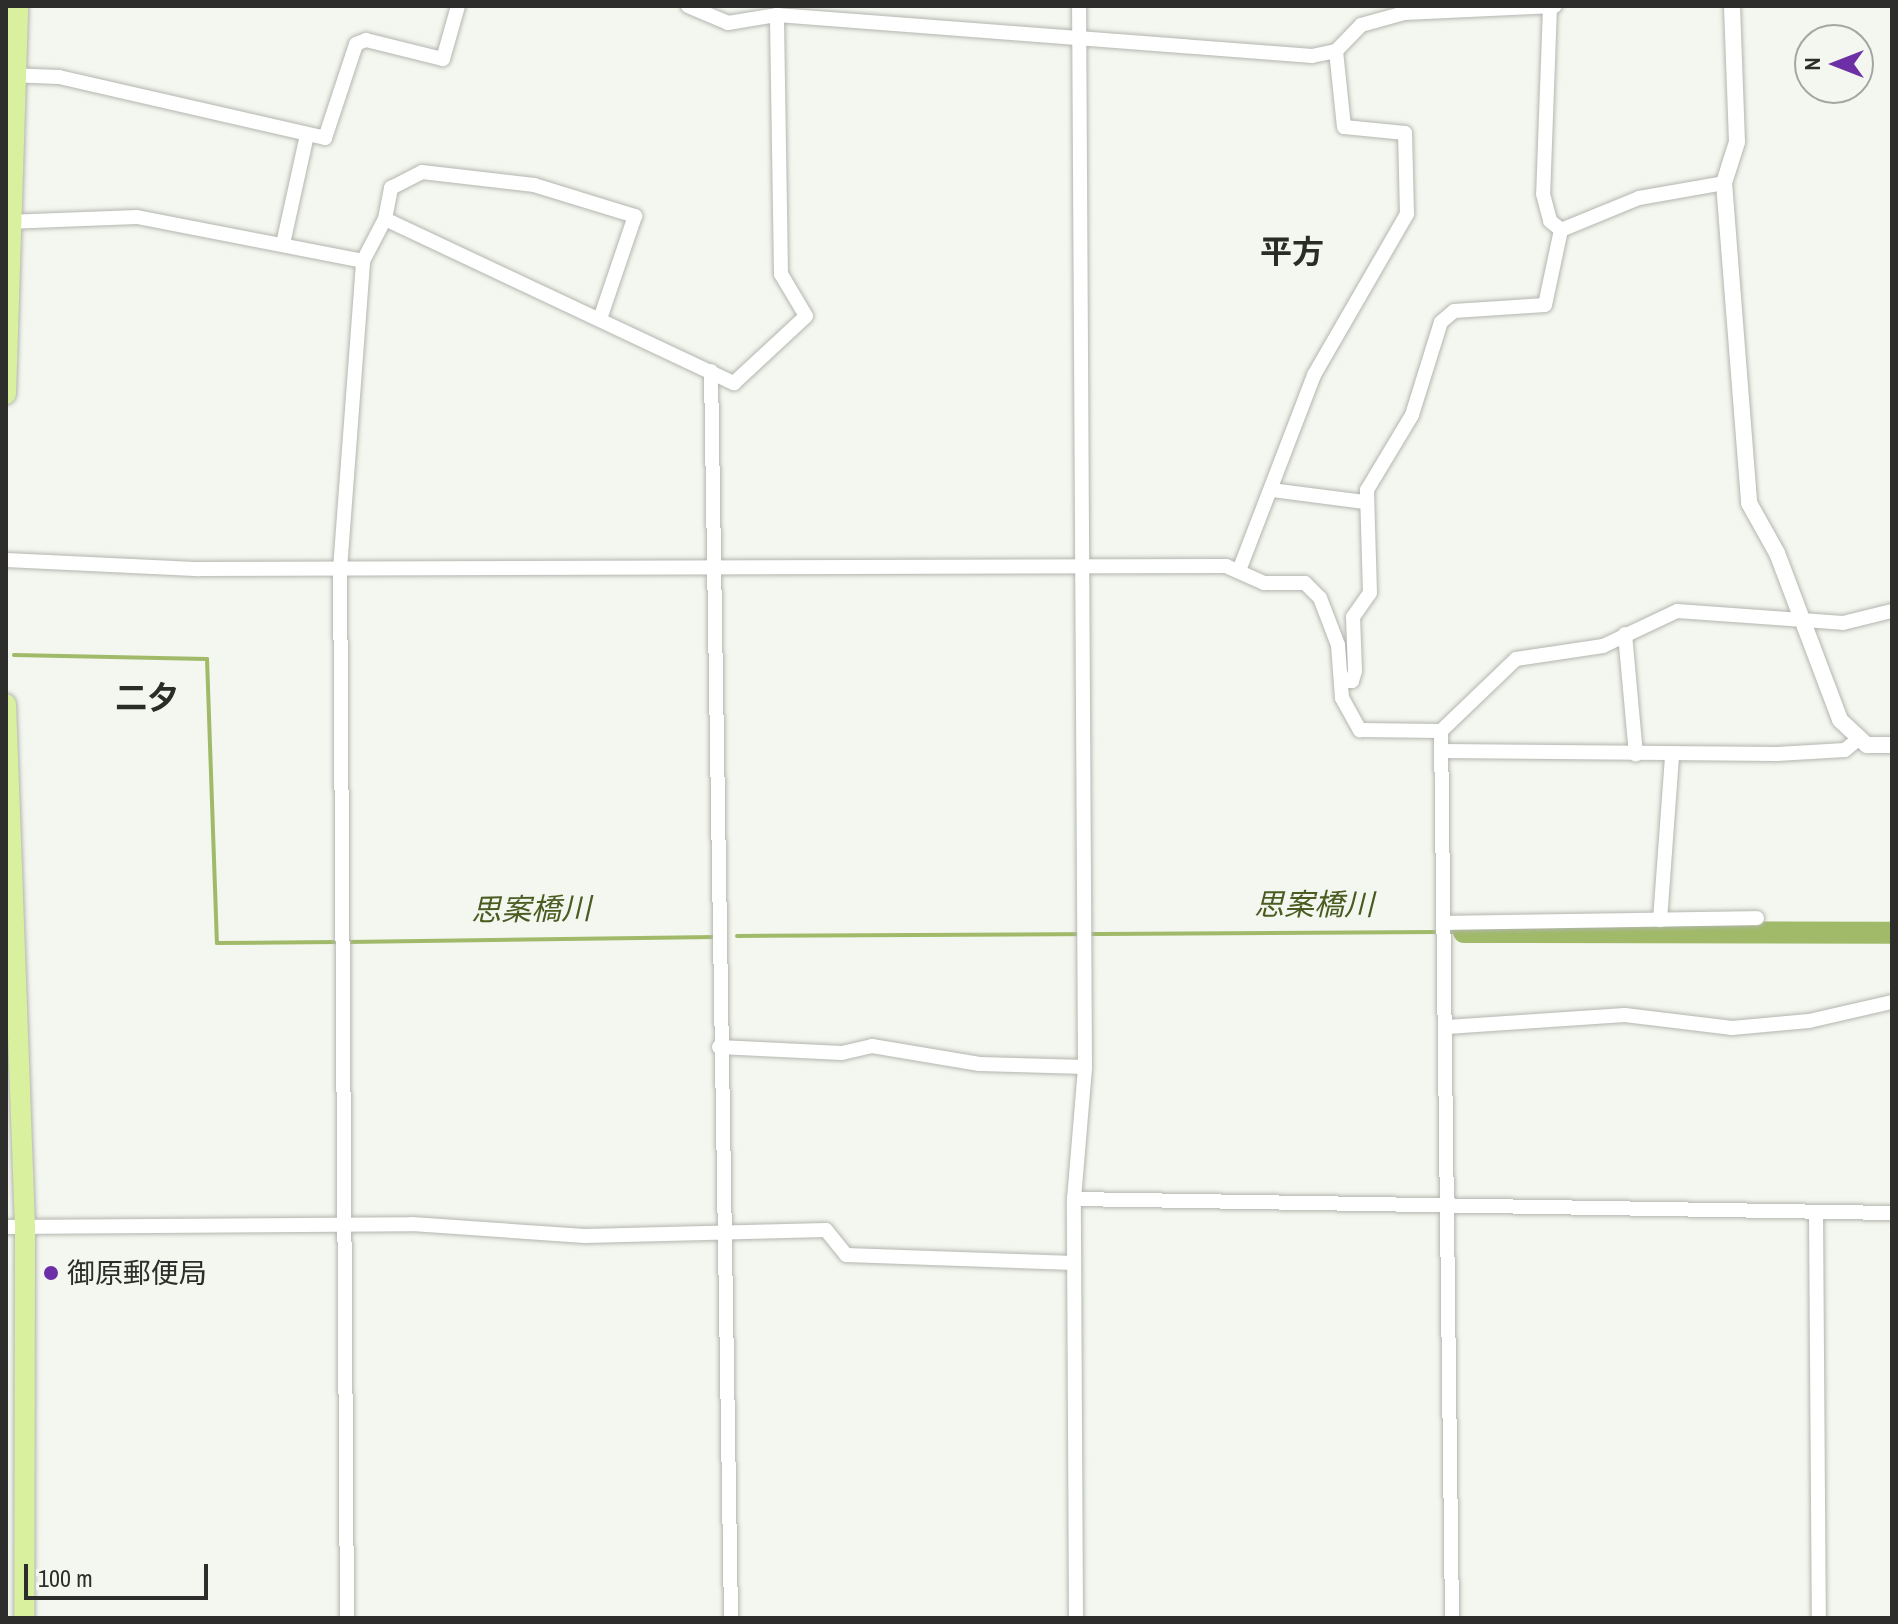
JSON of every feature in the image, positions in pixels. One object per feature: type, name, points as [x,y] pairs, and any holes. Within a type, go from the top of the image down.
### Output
[{"type":"main road","points":[[6,394],[9,75],[18,6]]},
{"type":"main road","points":[[6,704],[24,1618]]},
{"type":"street","points":[[9,75],[59,77],[307,135],[331,135],[360,40],[443,59],[458,6]]},
{"type":"street","points":[[688,6],[728,23],[758,11],[777,15],[1312,56],[1336,51],[1361,25],[1382,12],[1552,6],[1543,194],[1550,221],[1561,230]]},
{"type":"street","points":[[1076,1618],[1074,1199],[1085,1067],[1074,37],[1079,6]]},
{"type":"street","points":[[1732,6],[1737,142],[1724,183],[1749,503],[1801,617],[1840,720],[1858,739]]},
{"type":"street","points":[[385,219],[601,316],[734,383],[806,316],[781,274],[777,15]]},
{"type":"street","points":[[1240,568],[1314,375],[1407,214],[1405,133],[1344,127],[1336,51]]},
{"type":"street","points":[[283,244],[307,135]]},
{"type":"street","points":[[347,1618],[340,569],[363,261],[385,219],[391,188],[422,172],[534,185],[635,216],[601,316]]},
{"type":"street","points":[[1561,230],[1639,198],[1724,183]]},
{"type":"street","points":[[7,222],[137,217],[228,240],[283,244],[363,261]]},
{"type":"street","points":[[1341,681],[1352,681],[1355,671],[1353,617],[1370,593],[1365,502],[1382,456],[1412,415],[1445,316],[1545,305],[1561,230]]},
{"type":"street","points":[[711,371],[721,1233],[731,1618]]},
{"type":"street","points":[[1272,490],[1365,502]]},
{"type":"street","points":[[6,560],[340,569],[713,563],[1240,568],[1264,583],[1310,587],[1328,613],[1353,728],[1441,731],[1516,659],[1580,652],[1677,611],[1801,617],[1843,623],[1892,611]]},
{"type":"street","points":[[1625,634],[1636,754]]},
{"type":"street","points":[[1441,731],[1452,1618]]},
{"type":"street","points":[[1443,751],[1672,755],[1827,752],[1858,739],[1892,745]]},
{"type":"street","points":[[1660,920],[1672,755]]},
{"type":"street","points":[[1445,930],[1757,918]]},
{"type":"street","points":[[1447,1027],[1625,1015],[1732,1028],[1809,1021],[1892,1002]]},
{"type":"street","points":[[719,1047],[842,1053],[872,1046],[969,1063],[1085,1067]]},
{"type":"street","points":[[1074,1199],[1892,1213]]},
{"type":"street","points":[[1816,1212],[1819,1618]]},
{"type":"street","points":[[16,1227],[344,1223],[585,1236],[826,1230],[846,1255],[1074,1263]]},
{"type":"waterway","points":[[14,655],[207,659],[217,943],[337,942]]},
{"type":"waterway","name":"思案橋川","points":[[737,936],[1438,932]]},
{"type":"waterway","name":"思案橋川","points":[[1447,932],[1464,932]]},
{"type":"waterway","name":"思案橋川","points":[[1464,932],[1892,933]]},
{"type":"waterway","name":"思案橋川","points":[[348,942],[715,937]]},
{"type":"place","name":"御原郵便局","points":[[51,1273]]},
{"type":"district","name":"平方","points":[[1292,252]]},
{"type":"district","name":"二夕","points":[[147,698]]}]
